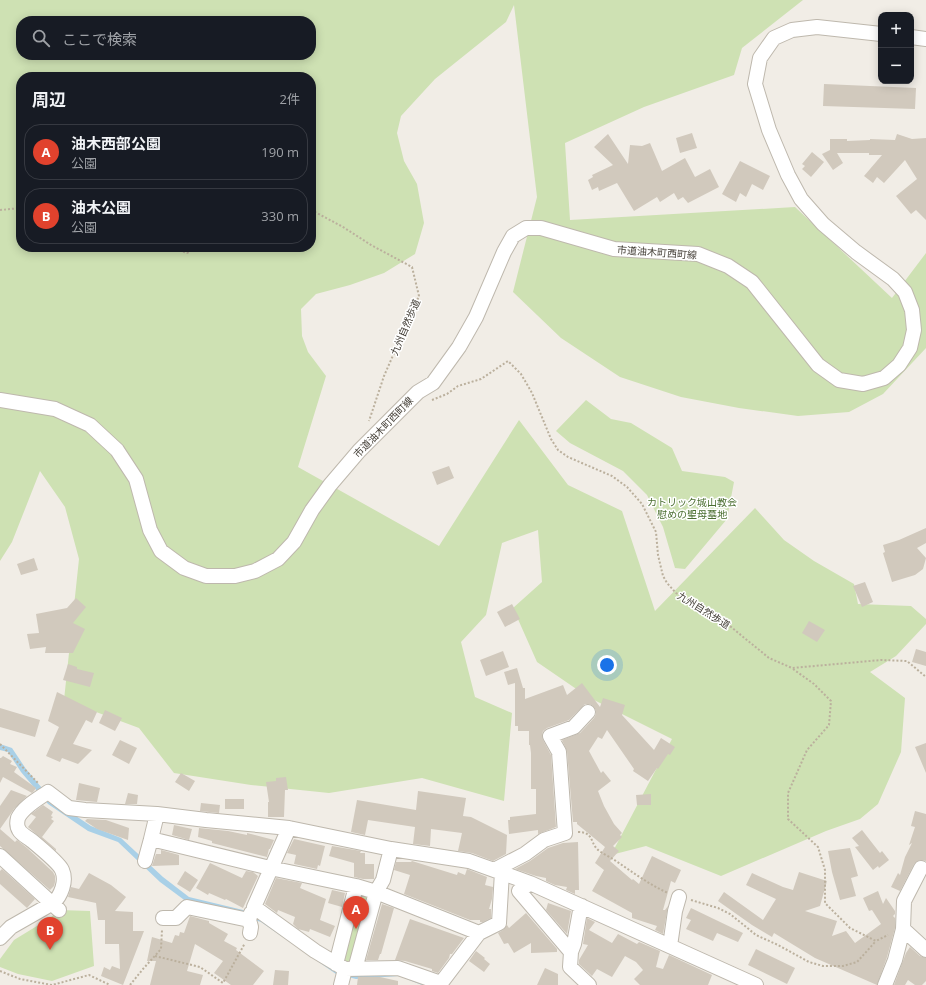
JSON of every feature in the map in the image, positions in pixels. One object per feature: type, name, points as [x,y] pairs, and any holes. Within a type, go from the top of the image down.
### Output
[{"type":"street","name":"市道油木町西町線","points":[[0,400],[55,409],[90,425],[117,450],[136,479],[150,530],[161,551],[184,568],[206,576],[235,576],[255,571],[278,559],[294,542],[312,510],[330,485],[359,451],[418,392],[433,383],[459,347],[476,316],[504,252],[513,236],[526,228],[541,228],[614,249],[698,254],[728,266],[752,282],[818,365],[839,380],[863,384],[884,378],[899,365],[910,348],[914,330],[912,310],[905,292],[893,278],[856,252],[823,224],[801,199],[788,175],[769,130],[755,84],[760,58],[774,38],[792,30],[817,27],[878,34]]},
{"type":"street","points":[[914,38],[926,39]]},
{"type":"street","points":[[498,871],[544,840],[565,834],[559,752],[550,736],[574,727],[588,712]]},
{"type":"street","points":[[56,907],[57,899],[63,887],[64,878],[62,869],[19,831],[17,824],[18,818],[27,806],[48,792],[70,808],[157,814],[289,828],[391,849],[469,861],[530,883],[756,985]]},
{"type":"street","points":[[145,861],[157,814]]},
{"type":"street","points":[[163,918],[176,918],[187,907],[249,927],[254,907],[289,828]]},
{"type":"street","points":[[151,839],[270,868],[356,886],[376,892],[479,934]]},
{"type":"street","points":[[345,967],[376,892],[383,880],[391,849]]},
{"type":"street","points":[[0,856],[56,907]]},
{"type":"street","points":[[884,985],[895,960],[902,929],[904,901],[921,868]]},
{"type":"street","points":[[254,907],[315,951],[345,967],[398,968],[441,983],[479,934],[499,923],[498,871]]},
{"type":"street","points":[[530,883],[519,891],[571,952]]},
{"type":"street","points":[[341,985],[345,967],[356,886]]},
{"type":"street","points":[[670,946],[679,897]]},
{"type":"street","points":[[582,906],[571,952],[570,967],[589,985]]},
{"type":"street","points":[[0,938],[11,927],[56,907]]},
{"type":"street","points":[[902,929],[926,950]]},
{"type":"path","points":[[0,210],[16,208]]},
{"type":"path","name":"九州自然歩道","points":[[316,213],[412,267],[419,296],[384,376],[369,421]]},
{"type":"path","name":"九州自然歩道","points":[[418,392],[428,400],[434,399],[447,394],[458,386],[481,379],[508,361],[521,374],[532,393],[551,439],[558,450],[568,457],[612,476],[628,487],[642,504],[656,532],[658,555],[663,576],[676,593],[720,618],[769,658],[792,668],[881,660],[906,661],[926,677]]},
{"type":"path","points":[[792,668],[814,684],[831,701],[829,725],[807,750],[788,793],[788,819],[818,847],[825,870],[825,903],[850,928],[876,941]]},
{"type":"path","points":[[0,744],[48,792]]},
{"type":"path","points":[[565,834],[583,832],[590,836],[597,849],[653,887],[679,897],[718,908],[730,914],[756,935],[809,962],[823,966],[843,966],[857,962],[876,941],[902,929]]},
{"type":"path","points":[[130,985],[161,950],[163,918]]},
{"type":"path","points":[[155,956],[200,967],[223,983],[249,927]]},
{"type":"path","points":[[0,972],[20,979],[52,985],[89,975],[110,985]]},
{"type":"green space","points":[[0,0],[803,0],[742,48],[734,75],[644,107],[565,143],[570,220],[795,207],[892,298],[926,253],[926,348],[883,394],[849,412],[798,416],[739,408],[681,397],[620,377],[561,338],[513,292],[537,197],[514,5],[506,22],[435,79],[401,116],[397,133],[404,161],[417,184],[424,223],[415,254],[384,273],[350,285],[316,294],[301,309],[302,336],[308,352],[326,376],[298,467],[439,546],[519,420],[568,485],[622,511],[655,611],[755,508],[784,540],[814,561],[854,584],[858,604],[911,606],[926,619],[926,624],[896,656],[870,672],[905,698],[901,752],[878,804],[860,819],[826,831],[721,876],[646,846],[611,855],[672,739],[588,697],[537,662],[513,608],[542,582],[538,530],[502,543],[486,615],[461,642],[475,697],[512,713],[504,801],[422,778],[329,793],[251,785],[174,773],[139,728],[64,700],[79,559],[65,507],[40,471],[12,542],[0,561]]},
{"type":"green space","name":"カトリック城山教会 慰めの聖母墓地","points":[[586,400],[611,419],[631,423],[672,448],[682,471],[725,477],[734,482],[727,519],[685,569],[675,568],[663,527],[647,495],[623,471],[570,443],[556,431]]},
{"type":"green space","points":[[359,893],[371,897],[351,965],[341,961]]},
{"type":"green space","points":[[59,910],[90,911],[94,966],[52,981],[18,974],[0,967],[0,959],[14,940],[50,918]]},
{"type":"water","points":[[0,744],[12,748],[26,769],[52,800],[91,826],[121,838],[163,877],[189,897],[243,910],[263,917],[339,969],[400,971],[438,985],[422,985],[399,976],[356,979],[336,974],[261,922],[187,902],[160,882],[118,842],[88,831],[48,804],[21,772],[8,752],[0,750]]},
{"type":"building","points":[[824,84],[916,88],[915,109],[823,106]]},
{"type":"building","points":[[692,133],[697,148],[680,153],[676,138]]},
{"type":"building","points":[[608,134],[628,164],[630,145],[642,146],[650,143],[662,171],[685,158],[695,177],[710,169],[719,187],[688,203],[683,197],[678,200],[674,193],[660,202],[657,197],[634,211],[617,183],[599,191],[598,187],[592,190],[588,180],[593,177],[592,175],[613,165],[594,147]]},
{"type":"building","points":[[897,134],[912,139],[926,138],[926,220],[916,210],[911,214],[896,196],[917,179],[905,160],[884,183],[877,177],[873,183],[864,176],[882,155],[869,155],[869,153],[837,153],[843,163],[833,170],[822,154],[830,150],[830,139],[847,139],[847,141],[870,139],[895,140]]},
{"type":"building","points":[[812,152],[824,162],[811,177],[802,169],[805,166],[802,164]]},
{"type":"building","points":[[740,161],[770,176],[763,190],[752,184],[746,197],[740,193],[736,202],[722,194]]},
{"type":"building","points":[[449,466],[454,478],[437,485],[432,472]]},
{"type":"building","points":[[926,528],[926,543],[917,548],[926,558],[923,569],[915,575],[892,582],[883,553],[885,552],[883,545],[899,540]]},
{"type":"building","points":[[34,558],[38,570],[21,575],[17,564]]},
{"type":"building","points":[[865,582],[873,602],[862,607],[853,586]]},
{"type":"building","points":[[76,598],[86,607],[73,623],[85,629],[73,653],[45,653],[46,647],[30,649],[27,634],[39,633],[36,614],[67,608]]},
{"type":"building","points":[[512,604],[520,619],[505,627],[497,612]]},
{"type":"building","points":[[809,621],[825,630],[817,642],[802,633]]},
{"type":"building","points":[[916,649],[926,652],[926,666],[912,662]]},
{"type":"building","points":[[503,651],[509,667],[486,676],[480,660]]},
{"type":"building","points":[[68,664],[77,667],[77,669],[94,673],[90,687],[63,680]]},
{"type":"building","points":[[517,668],[523,688],[525,688],[525,699],[563,685],[567,695],[582,683],[600,707],[603,698],[625,705],[622,715],[654,750],[661,738],[675,747],[648,781],[633,771],[634,769],[607,730],[602,739],[598,737],[589,751],[601,773],[603,771],[611,781],[598,791],[614,824],[622,833],[620,835],[622,837],[613,846],[619,851],[610,861],[632,880],[633,879],[639,884],[652,856],[681,870],[675,883],[671,881],[663,910],[665,910],[668,906],[663,934],[655,930],[657,926],[632,918],[632,913],[592,891],[604,870],[595,863],[605,847],[577,824],[577,822],[573,822],[567,751],[562,740],[580,733],[594,718],[596,710],[590,704],[585,704],[569,720],[547,728],[543,731],[543,740],[551,755],[556,827],[538,834],[538,830],[509,834],[508,820],[510,820],[510,817],[536,814],[536,789],[531,789],[531,753],[529,745],[529,731],[518,731],[518,726],[515,726],[515,683],[508,685],[504,672]]},
{"type":"building","points":[[57,692],[97,712],[92,723],[86,720],[73,744],[92,750],[78,764],[62,758],[60,762],[46,756],[59,727],[48,721]]},
{"type":"building","points":[[0,708],[40,720],[35,737],[0,727]]},
{"type":"building","points":[[105,710],[122,718],[115,731],[99,723]]},
{"type":"building","points":[[120,740],[137,748],[129,764],[112,755]]},
{"type":"building","points":[[926,743],[926,773],[915,747]]},
{"type":"building","points":[[3,756],[12,761],[10,764],[17,767],[14,772],[36,788],[32,793],[3,777],[0,783],[0,758]]},
{"type":"building","points":[[181,773],[195,781],[189,791],[175,782]]},
{"type":"building","points":[[286,777],[288,790],[285,790],[284,817],[268,817],[269,802],[266,782],[276,781],[276,778]]},
{"type":"building","points":[[79,783],[100,788],[97,802],[76,800]]},
{"type":"building","points":[[11,790],[27,796],[14,809],[0,829],[0,806]]},
{"type":"building","points":[[418,791],[466,798],[463,816],[471,817],[507,835],[506,854],[493,861],[472,853],[458,851],[462,833],[431,829],[430,846],[413,844],[415,827],[368,820],[365,835],[351,832],[357,800],[416,810]]},
{"type":"building","points":[[128,793],[138,795],[137,804],[125,804]]},
{"type":"building","points":[[651,794],[651,805],[637,805],[636,795]]},
{"type":"building","points":[[225,799],[244,799],[244,809],[225,809]]},
{"type":"building","points":[[201,803],[220,805],[219,813],[200,811]]},
{"type":"building","points":[[43,805],[53,812],[51,816],[53,817],[51,819],[54,821],[42,837],[56,849],[56,851],[28,827],[36,817],[31,814]]},
{"type":"building","points":[[915,811],[926,814],[926,861],[920,860],[914,864],[900,891],[891,887],[898,873],[900,875],[905,857],[912,843],[909,845],[915,827],[911,826]]},
{"type":"building","points":[[87,819],[106,820],[129,828],[128,840],[97,829],[85,821]]},
{"type":"building","points":[[174,825],[192,829],[189,840],[172,835]]},
{"type":"building","points":[[199,828],[228,831],[247,835],[247,833],[274,840],[267,857],[212,843],[212,841],[198,837]]},
{"type":"building","points":[[0,829],[15,842],[17,840],[26,847],[53,872],[55,882],[54,886],[50,890],[0,846]]},
{"type":"building","points":[[862,830],[880,853],[882,851],[889,860],[879,868],[878,866],[873,870],[855,847],[859,846],[852,838]]},
{"type":"building","points":[[294,839],[325,846],[320,866],[318,865],[317,869],[294,864],[296,855],[287,853]]},
{"type":"building","points":[[578,842],[579,890],[575,890],[575,894],[566,890],[567,887],[555,885],[546,881],[546,878],[515,869],[530,861],[548,848],[563,843]]},
{"type":"building","points":[[332,846],[365,853],[365,864],[374,864],[374,879],[354,877],[354,863],[329,856]]},
{"type":"building","points":[[850,848],[858,876],[851,878],[856,896],[840,900],[828,851]]},
{"type":"building","points":[[161,850],[179,855],[179,865],[152,866],[156,854],[161,854]]},
{"type":"building","points":[[412,861],[457,875],[458,872],[465,875],[467,869],[487,877],[485,885],[493,887],[489,909],[491,909],[491,918],[483,922],[480,922],[480,920],[470,920],[404,894],[410,875],[394,870],[396,862]]},
{"type":"building","points":[[210,863],[242,878],[246,871],[253,872],[258,876],[243,908],[226,899],[225,900],[209,893],[208,895],[196,888]]},
{"type":"building","points":[[2,869],[35,899],[27,908],[0,884],[0,871]]},
{"type":"building","points":[[185,871],[198,880],[190,892],[177,884]]},
{"type":"building","points":[[799,872],[827,881],[820,906],[805,911],[837,921],[832,936],[846,931],[855,943],[881,924],[872,910],[869,911],[863,898],[878,891],[883,904],[886,898],[895,911],[893,916],[895,918],[895,928],[877,985],[815,958],[774,933],[772,937],[718,901],[724,892],[763,920],[776,899],[746,885],[752,873],[793,890]]},
{"type":"building","points":[[89,873],[111,885],[126,897],[115,911],[133,912],[133,931],[144,931],[123,985],[101,976],[104,967],[110,970],[112,966],[120,969],[119,944],[105,944],[105,920],[98,920],[96,903],[68,897],[71,887],[79,889]]},
{"type":"building","points":[[276,878],[302,883],[300,888],[326,899],[320,920],[335,926],[330,937],[310,929],[309,932],[298,929],[293,924],[295,917],[278,910],[277,913],[265,904]]},
{"type":"building","points":[[332,890],[345,893],[342,907],[328,903]]},
{"type":"building","points":[[548,903],[571,911],[567,934],[546,910]]},
{"type":"building","points":[[382,904],[394,908],[381,954],[378,960],[366,960]]},
{"type":"building","points":[[691,908],[743,933],[738,942],[717,933],[713,941],[686,929],[691,920],[686,918]]},
{"type":"building","points":[[526,913],[557,949],[557,952],[531,953],[531,943],[514,953],[508,943],[504,944],[498,933],[507,925],[509,928]]},
{"type":"building","points":[[190,916],[209,921],[209,923],[228,934],[224,941],[237,948],[236,950],[264,971],[253,985],[231,985],[214,973],[223,961],[195,944],[187,971],[203,975],[200,985],[150,985],[156,961],[147,961],[152,937],[172,943],[175,935],[179,936],[180,932],[184,933]]},
{"type":"building","points":[[587,918],[595,922],[589,930],[612,943],[618,934],[637,944],[639,942],[660,951],[656,967],[663,969],[669,955],[712,975],[708,985],[640,985],[634,979],[643,970],[636,962],[625,956],[612,977],[597,969],[592,976],[579,964],[579,960],[588,945],[583,944]]},
{"type":"building","points":[[410,919],[464,938],[452,954],[450,954],[449,958],[438,973],[432,971],[432,969],[405,961],[395,960]]},
{"type":"building","points":[[910,947],[920,956],[926,958],[926,981],[922,985],[915,985],[908,980],[905,985],[894,985],[906,953]]},
{"type":"building","points":[[756,949],[795,968],[787,984],[748,965]]},
{"type":"building","points":[[476,951],[490,964],[484,972],[469,961]]},
{"type":"building","points":[[545,968],[558,974],[558,985],[537,985]]},
{"type":"building","points":[[275,970],[289,971],[288,985],[273,985]]},
{"type":"building","points":[[358,977],[380,977],[398,981],[398,985],[357,985]]},
{"type":"place","name":"油木西部公園","points":[[356,929]]},
{"type":"place","name":"油木公園","points":[[50,950]]}]
